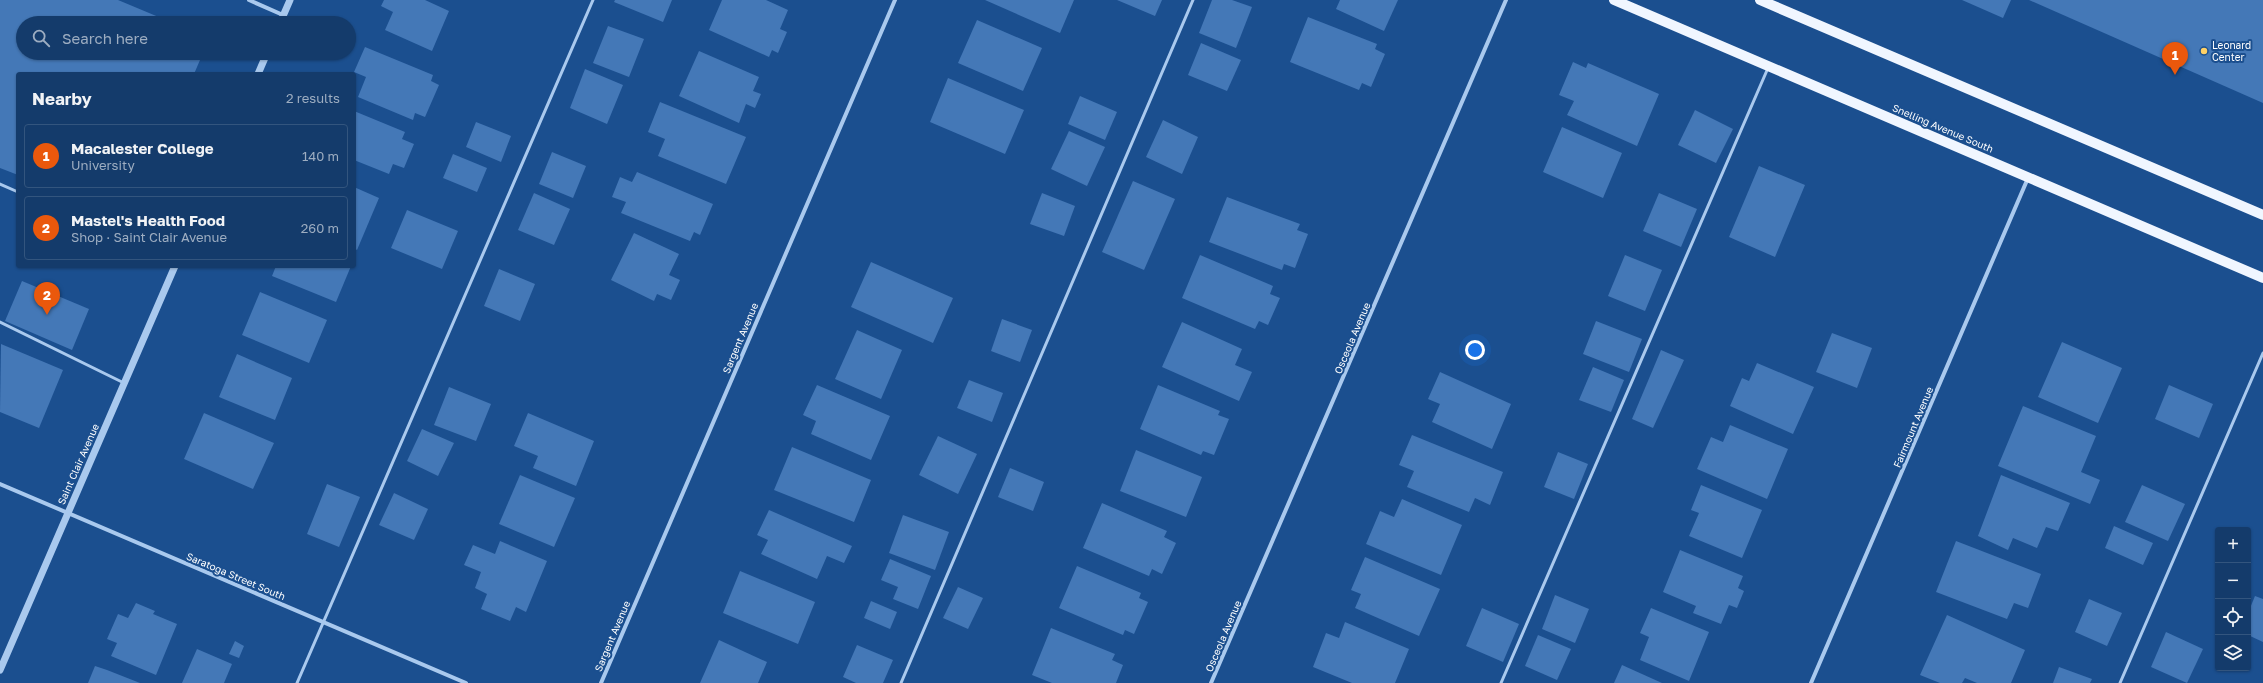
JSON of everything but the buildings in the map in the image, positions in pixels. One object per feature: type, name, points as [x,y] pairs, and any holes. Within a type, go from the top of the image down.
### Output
[{"type":"main road","name":"Snelling Avenue South","points":[[1614,0],[2263,278]]},
{"type":"main road","points":[[1760,0],[2263,214]]},
{"type":"street","points":[[249,0],[284,15],[290,0]]},
{"type":"street","name":"Sargent Avenue","points":[[601,683],[895,0]]},
{"type":"street","name":"Osceola Avenue","points":[[1211,683],[1506,0]]},
{"type":"street","points":[[259,72],[264,60]]},
{"type":"street","name":"Fairmount Avenue","points":[[1811,683],[2029,177]]},
{"type":"street","name":"Saint Clair Avenue","points":[[0,670],[174,268]]},
{"type":"street","name":"Saratoga Street South","points":[[0,484],[466,683]]},
{"type":"lane","points":[[297,683],[593,0]]},
{"type":"lane","points":[[901,683],[1193,0]]},
{"type":"lane","points":[[1501,683],[1768,67]]},
{"type":"lane","points":[[0,184],[16,191]]},
{"type":"lane","points":[[0,322],[124,383]]},
{"type":"lane","points":[[2120,683],[2263,353]]},
{"type":"place","name":"Leonard Center","points":[[2204,51]]},
{"type":"place","name":"Macalester College","points":[[2175,75]]},
{"type":"place","name":"Mastel's Health Food","points":[[47,315]]}]
